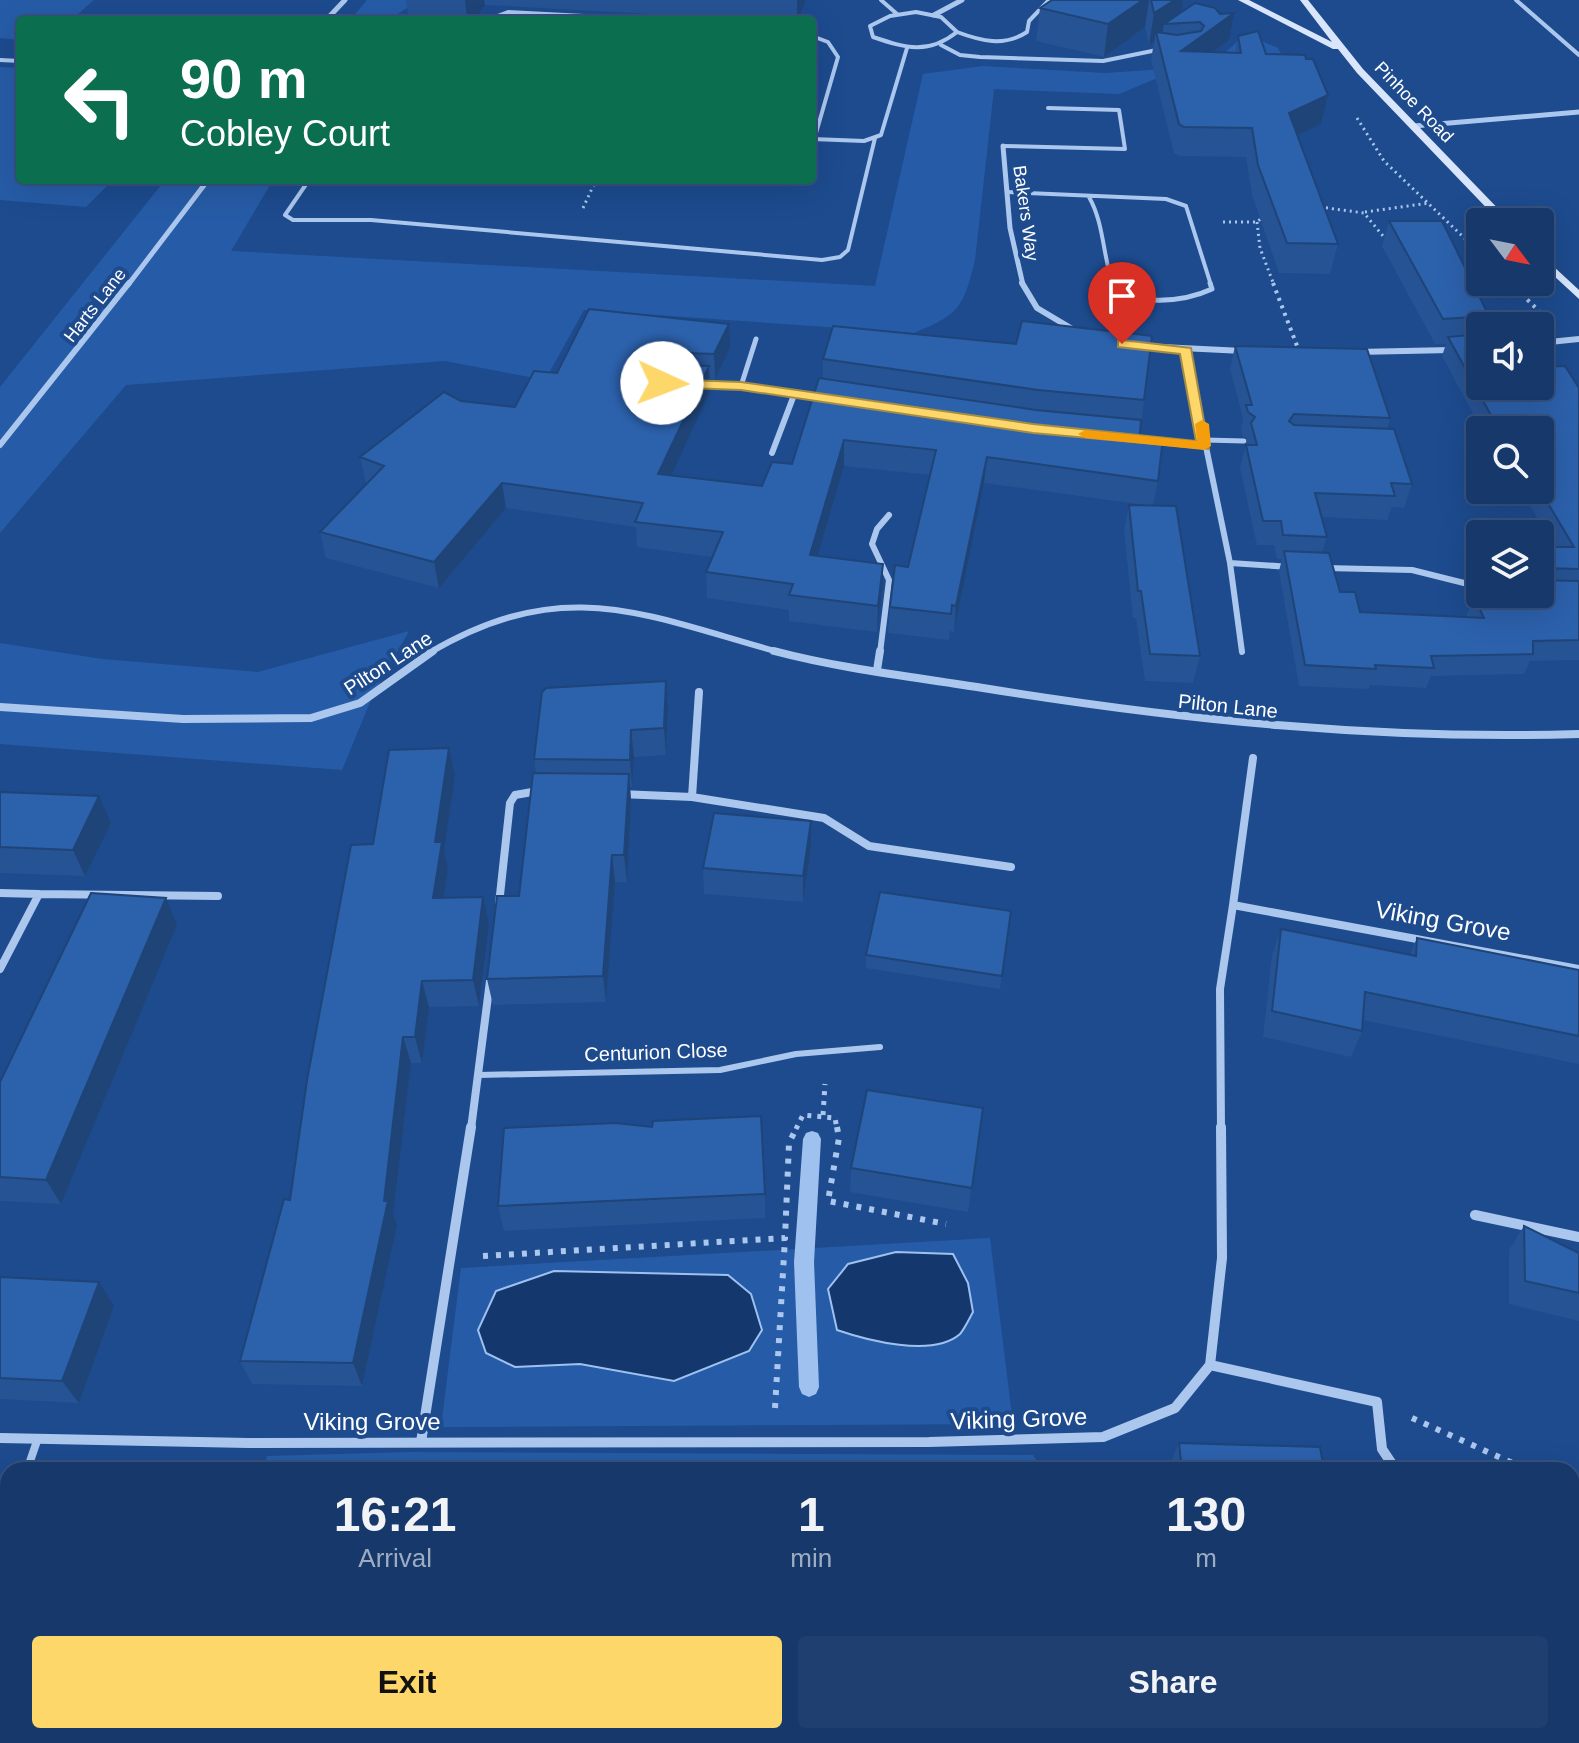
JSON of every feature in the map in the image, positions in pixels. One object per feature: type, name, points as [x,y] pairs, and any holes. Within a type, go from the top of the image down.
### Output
[{"type":"main road","points":[[1242,0],[1341,50]]},
{"type":"main road","name":"Pinhoe Road","points":[[1304,0],[1341,50],[1493,208]]},
{"type":"main road","points":[[1554,271],[1579,296]]},
{"type":"street","points":[[330,16],[345,0]]},
{"type":"street","points":[[934,15],[962,0]]},
{"type":"street","points":[[1414,126],[1579,112]]},
{"type":"street","name":"Bakers Way","points":[[1003,146],[1007,192],[1023,289],[1048,317],[1079,333]]},
{"type":"street","name":"Harts Lane","points":[[0,445],[59,375],[205,184]]},
{"type":"street","points":[[1554,342],[1579,339]]},
{"type":"street","points":[[1135,345],[1186,350],[1299,352]]},
{"type":"street","points":[[1344,352],[1465,349]]},
{"type":"street","points":[[1186,350],[1230,563],[1242,652]]},
{"type":"street","points":[[693,384],[741,386],[837,400]]},
{"type":"street","points":[[772,453],[794,395]]},
{"type":"street","points":[[1148,440],[1205,443]]},
{"type":"street","points":[[877,670],[887,614],[889,580],[872,544],[877,529],[889,515]]},
{"type":"street","points":[[1230,563],[1297,567]]},
{"type":"street","points":[[1311,567],[1412,570],[1466,584]]},
{"type":"street","name":"Pilton Lane","points":[[0,707],[189,721],[291,720],[333,714],[364,701],[429,653],[495,622],[550,607],[579,605],[661,614],[746,644],[877,670],[1254,726],[1348,733],[1530,737],[1579,734]]},
{"type":"street","points":[[692,797],[699,692]]},
{"type":"street","points":[[1253,758],[1220,989],[1222,1258],[1210,1365],[1377,1402],[1382,1449],[1391,1462]]},
{"type":"street","points":[[498,909],[510,803],[515,795],[552,791]]},
{"type":"street","points":[[609,793],[692,797],[824,818],[869,846],[1011,867]]},
{"type":"street","points":[[0,893],[218,896]]},
{"type":"street","points":[[0,969],[39,894]]},
{"type":"street","name":"Viking Grove","points":[[1233,905],[1518,955],[1579,969]]},
{"type":"street","points":[[421,1442],[479,1075],[491,969]]},
{"type":"street","points":[[1475,1215],[1579,1237]]},
{"type":"street","name":"Viking Grove","points":[[0,1438],[37,1441],[773,1442],[1103,1437],[1175,1408],[1210,1365]]},
{"type":"lane","points":[[881,0],[897,14]]},
{"type":"lane","points":[[1049,0],[1029,21],[1027,32],[1015,40],[977,40],[957,32],[951,22],[934,15],[897,14],[875,20],[870,31],[881,42],[907,48],[941,45],[960,55],[1026,60],[1103,61],[1144,54],[1161,47]]},
{"type":"lane","points":[[1516,0],[1579,55]]},
{"type":"lane","points":[[498,16],[508,12],[584,16]]},
{"type":"lane","points":[[941,45],[957,32]]},
{"type":"lane","points":[[816,38],[828,42],[838,57],[816,130]]},
{"type":"lane","points":[[816,140],[875,138],[881,135],[907,48]]},
{"type":"lane","points":[[1144,54],[1156,56]]},
{"type":"lane","points":[[1003,146],[1125,149],[1119,110],[1048,108]]},
{"type":"lane","points":[[306,184],[285,215],[293,220],[371,220],[822,260],[840,257],[848,250],[875,138]]},
{"type":"lane","points":[[1007,192],[1166,199],[1186,206],[1212,289],[1201,296],[1184,299],[1133,297],[1114,287],[1103,257],[1097,211],[1089,197]]},
{"type":"lane","points":[[741,386],[756,339]]},
{"type":"lane","points":[[1205,443],[1244,441]]},
{"type":"lane","name":"Centurion Close","points":[[479,1075],[720,1070],[796,1054],[880,1047]]},
{"type":"lane","points":[[30,1462],[37,1441]]},
{"type":"path","points":[[1384,161],[1466,239]]},
{"type":"path","points":[[1316,207],[1364,213],[1429,203]]},
{"type":"path","points":[[1192,221],[1257,222],[1276,213]]},
{"type":"path","points":[[1364,213],[1391,246]]},
{"type":"path","points":[[1257,222],[1260,248],[1299,352]]},
{"type":"path","points":[[773,1442],[789,1143],[803,1115],[835,1118],[839,1138],[828,1201],[946,1224]]},
{"type":"path","points":[[450,1258],[785,1238]]},
{"type":"path","points":[[1377,1402],[1510,1462]]},
{"type":"shaded area","points":[[0,0],[94,0],[76,16],[16,16],[16,40],[0,38]]},
{"type":"shaded area","points":[[367,0],[420,0],[394,16],[353,16]]},
{"type":"shaded area","points":[[1246,34],[1278,48],[1291,77],[1167,74],[1119,94],[994,89],[975,260],[967,289],[957,308],[950,314],[914,333],[584,310],[545,380],[445,361],[126,385],[0,533],[0,387],[162,184],[271,184],[231,251],[875,286],[923,74],[983,66],[1105,73],[1180,68],[1220,57]]},
{"type":"shaded area","points":[[0,67],[16,68],[16,184],[109,184],[86,207],[0,200]]},
{"type":"shaded area","points":[[409,631],[373,695],[342,770],[0,744],[0,643],[102,659],[258,672]]},
{"type":"shaded area","points":[[990,1238],[1013,1424],[441,1427],[461,1268]]},
{"type":"shaded area","points":[[896,1252],[953,1254],[968,1283],[973,1312],[960,1334],[948,1341],[917,1346],[882,1342],[837,1330],[828,1289],[848,1264]]},
{"type":"shaded area","points":[[554,1271],[728,1275],[751,1294],[762,1330],[749,1351],[674,1381],[580,1364],[515,1367],[486,1353],[478,1330],[496,1291]]},
{"type":"shaded area","points":[[410,1452],[1033,1455],[1038,1462],[265,1462],[267,1456]]},
{"type":"building","points":[[1052,0],[1143,0],[1108,24],[1040,8]]},
{"type":"building","points":[[1151,0],[1175,0],[1154,13]]},
{"type":"building","points":[[1195,3],[1215,8],[1220,14],[1234,13],[1181,51],[1241,53],[1238,36],[1258,31],[1266,54],[1305,55],[1306,59],[1313,59],[1328,95],[1289,113],[1338,244],[1287,243],[1258,165],[1252,128],[1184,127],[1179,124],[1156,32],[1177,35],[1201,31],[1204,26],[1200,22],[1164,24]]},
{"type":"building","points":[[1389,221],[1442,221],[1466,270],[1466,296],[1479,296],[1487,312],[1466,312],[1466,318],[1443,319]]},
{"type":"building","points":[[589,309],[729,324],[714,354],[661,352],[655,355],[659,364],[709,366],[658,474],[762,486],[772,462],[792,464],[819,378],[1036,410],[1141,420],[1140,435],[1163,438],[1158,481],[987,457],[956,606],[952,605],[951,614],[890,607],[895,565],[908,567],[936,450],[844,440],[810,555],[883,564],[878,606],[789,595],[793,584],[706,572],[723,532],[635,522],[643,503],[502,483],[434,562],[320,532],[384,466],[360,457],[444,392],[461,401],[515,407],[534,371],[557,373]]},
{"type":"building","points":[[1022,321],[1152,336],[1144,400],[1038,390],[823,359],[833,326],[1016,344]]},
{"type":"building","points":[[1466,335],[1466,370],[1448,337]]},
{"type":"building","points":[[1235,346],[1367,349],[1390,418],[1294,414],[1289,421],[1294,425],[1394,429],[1412,484],[1391,483],[1395,496],[1315,493],[1327,537],[1283,535],[1281,521],[1263,521],[1246,445],[1257,445],[1251,423],[1255,417],[1248,412],[1246,405],[1252,405]]},
{"type":"building","points":[[1554,366],[1565,366],[1579,388],[1579,569],[1554,568],[1554,547],[1574,547],[1548,504],[1554,504],[1554,416],[1491,416],[1483,400],[1554,400]]},
{"type":"building","points":[[1129,505],[1176,506],[1200,656],[1150,654],[1141,591],[1138,591]]},
{"type":"building","points":[[1284,551],[1329,553],[1340,592],[1355,592],[1360,612],[1484,618],[1479,608],[1554,608],[1554,580],[1579,581],[1579,640],[1533,641],[1533,654],[1431,656],[1434,668],[1305,665]]},
{"type":"building","points":[[666,681],[664,728],[631,730],[630,760],[534,759],[542,692],[546,688]]},
{"type":"building","points":[[449,748],[435,842],[442,842],[433,898],[483,897],[473,980],[422,981],[415,1037],[403,1037],[384,1201],[388,1201],[353,1363],[240,1361],[284,1199],[290,1200],[307,1080],[351,845],[373,844],[389,750]]},
{"type":"building","points":[[533,773],[629,774],[624,855],[612,855],[603,976],[487,979],[497,896],[519,896]]},
{"type":"building","points":[[0,792],[99,796],[73,850],[0,847]]},
{"type":"building","points":[[714,813],[811,821],[803,876],[703,868]]},
{"type":"building","points":[[880,892],[1011,911],[1002,976],[866,955]]},
{"type":"building","points":[[91,893],[166,898],[46,1180],[0,1177],[0,1082]]},
{"type":"building","points":[[1281,929],[1416,956],[1417,938],[1579,970],[1579,1036],[1365,992],[1362,1031],[1272,1011]]},
{"type":"building","points":[[867,1090],[983,1108],[972,1188],[851,1168]]},
{"type":"building","points":[[761,1116],[765,1194],[498,1206],[504,1128],[616,1123],[652,1127],[653,1121]]},
{"type":"building","points":[[1524,1226],[1579,1253],[1579,1293],[1525,1281]]},
{"type":"building","points":[[0,1277],[99,1282],[62,1381],[0,1378]]},
{"type":"building","points":[[1179,1443],[1320,1447],[1323,1462],[1181,1462]]},
{"type":"waterway","points":[[809,1387],[804,1262],[812,1139]]},
{"type":"slow traffic","points":[[1085,434],[1204,446],[1202,424]]},
{"type":"route","points":[[662,383],[741,386],[1033,429],[1204,446],[1186,350],[1122,344]]}]
